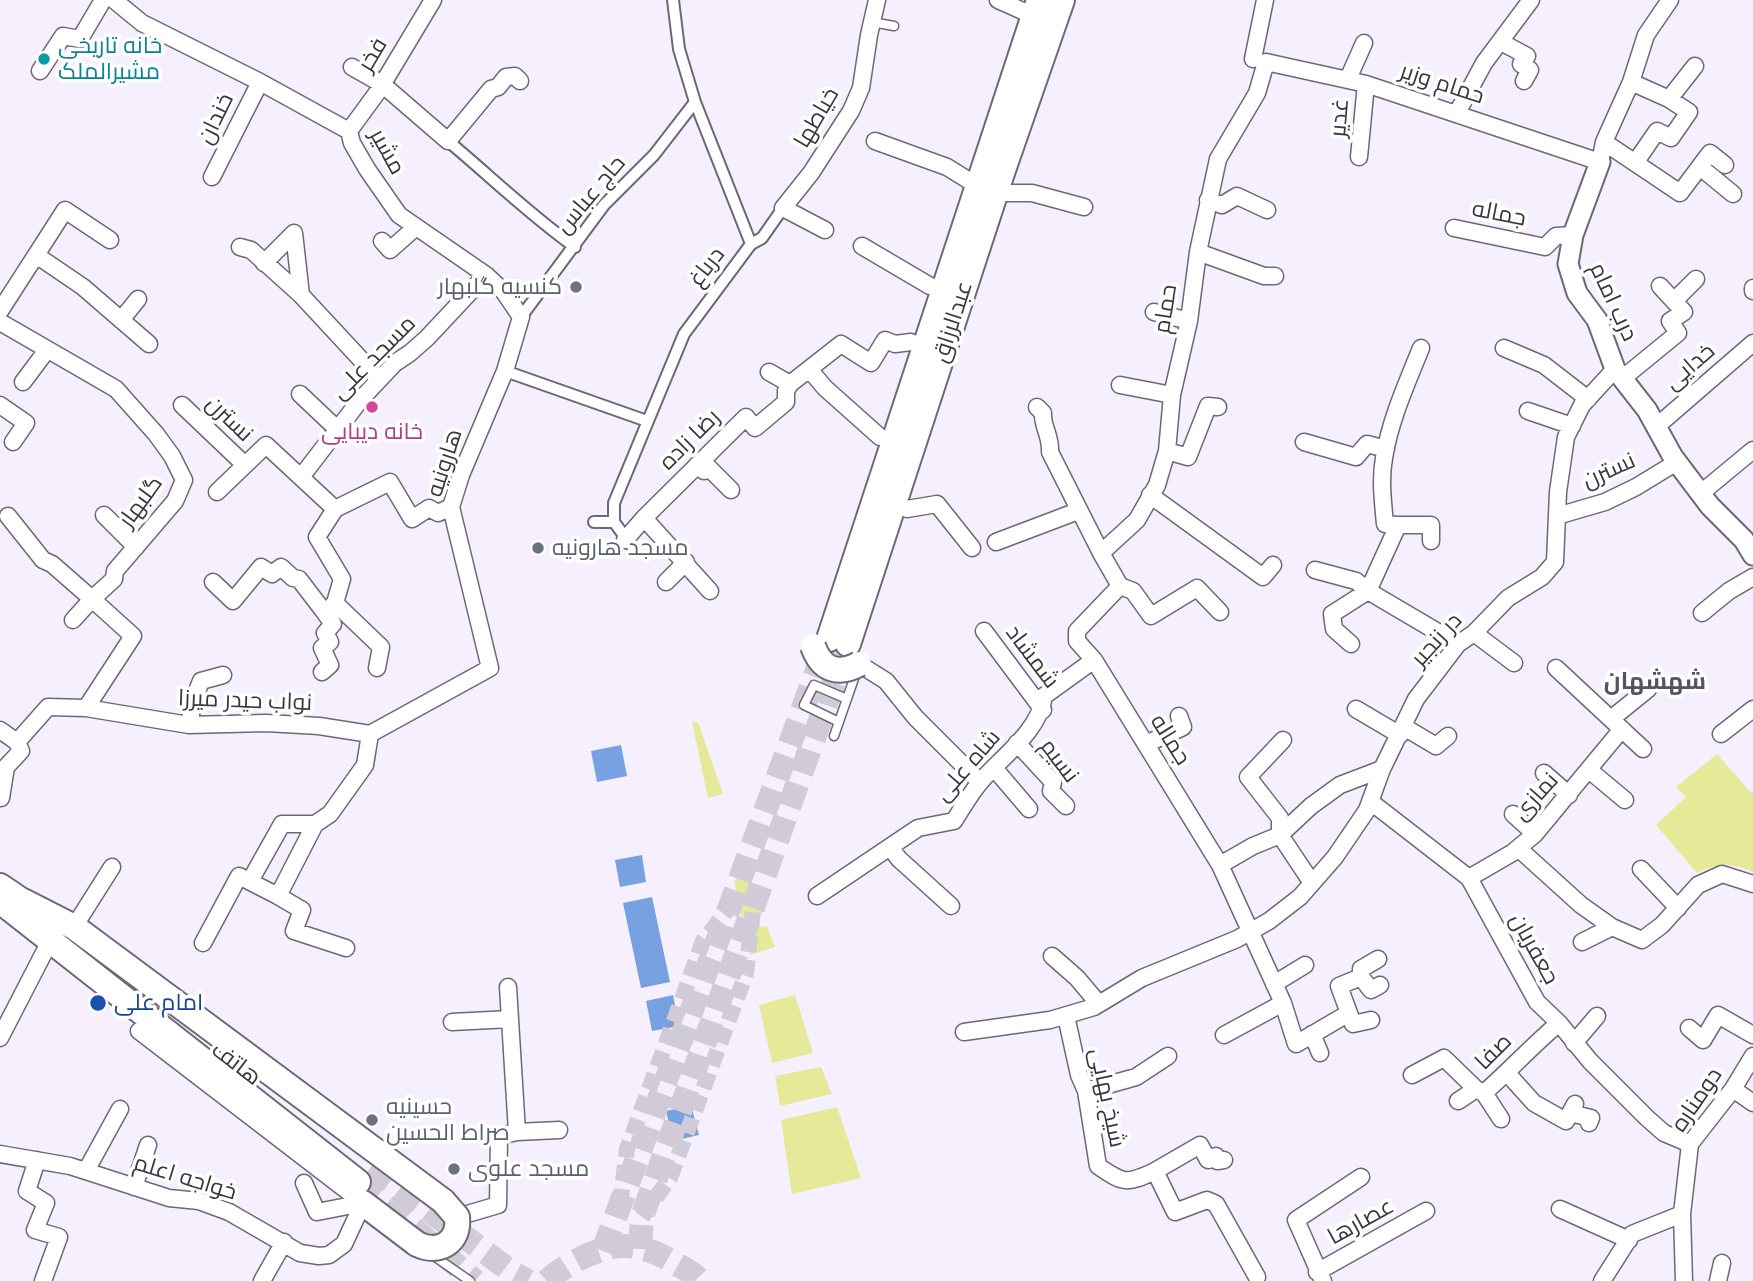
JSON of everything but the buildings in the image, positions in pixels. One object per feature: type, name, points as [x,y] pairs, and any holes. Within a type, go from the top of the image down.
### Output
[{"type":"main road","name":"عبدالرزاق","points":[[990,177],[1062,0]]},
{"type":"main road","name":"عبدالرزاق","points":[[837,648],[990,177],[1036,8]]},
{"type":"main road","points":[[990,177],[1006,216],[907,509],[837,648],[880,437],[963,186],[990,177]]},
{"type":"main road","name":"هاتف","points":[[0,886],[12,900],[364,1184]]},
{"type":"main road","points":[[12,900],[74,927],[450,1209],[456,1234],[443,1246],[426,1248],[417,1244],[364,1184]]},
{"type":"main road","name":"هاتف","points":[[12,900],[9,909],[364,1184]]},
{"type":"street","points":[[40,71],[63,36],[80,39],[103,0]]},
{"type":"street","name":"مشیر","points":[[114,0],[136,7],[142,23],[260,82],[349,131],[352,143],[366,169],[399,215],[486,275],[504,292],[521,317]]},
{"type":"street","name":"فخر","points":[[349,131],[382,84],[433,0]]},
{"type":"street","name":"درباغ","points":[[614,522],[614,503],[684,334],[751,244],[695,102],[679,49],[673,0]]},
{"type":"street","name":"خیاطها","points":[[783,208],[811,173],[850,111],[860,88],[877,0]]},
{"type":"street","points":[[998,0],[1036,8]]},
{"type":"street","name":"حمام","points":[[1101,554],[1137,520],[1157,485],[1167,452],[1172,395],[1189,321],[1208,200],[1218,159],[1257,93],[1265,0]]},
{"type":"street","points":[[1457,113],[1472,83],[1531,0]]},
{"type":"street","name":"درب امام","points":[[1670,0],[1646,35],[1573,235],[1568,264],[1577,293],[1597,320],[1619,374],[1647,410],[1677,462],[1744,540],[1753,555]]},
{"type":"street","points":[[1501,42],[1527,56],[1521,64],[1530,70],[1524,81]]},
{"type":"street","points":[[1348,79],[1364,43]]},
{"type":"street","name":"حمام وزیر","points":[[1260,60],[1366,84],[1600,162]]},
{"type":"street","points":[[1669,99],[1695,65]]},
{"type":"street","points":[[352,67],[382,84],[503,187],[538,221],[575,247]]},
{"type":"street","points":[[447,141],[491,89],[498,87],[506,77],[515,76],[520,81]]},
{"type":"street","name":"خندان","points":[[212,177],[260,82]]},
{"type":"street","points":[[1631,82],[1669,99],[1689,112],[1671,138],[1657,131],[1635,163]]},
{"type":"street","name":"غدیر","points":[[1359,157],[1366,84]]},
{"type":"street","name":"حاج عباس","points":[[521,317],[604,205],[654,155],[695,102]]},
{"type":"street","points":[[875,141],[947,167],[990,177],[1084,208]]},
{"type":"street","points":[[1605,142],[1680,193],[1710,153],[1725,165]]},
{"type":"street","points":[[1700,167],[1733,194]]},
{"type":"street","points":[[1208,200],[1222,205],[1237,196],[1267,210]]},
{"type":"street","points":[[751,244],[762,238],[783,208],[825,230]]},
{"type":"street","points":[[0,311],[65,211],[110,240]]},
{"type":"street","points":[[383,241],[390,250],[416,227]]},
{"type":"street","name":"جماله","points":[[1454,228],[1545,247],[1556,236],[1573,235]]},
{"type":"street","points":[[264,263],[294,233],[301,295]]},
{"type":"street","points":[[862,246],[930,286]]},
{"type":"street","points":[[240,247],[251,250],[301,295],[379,379]]},
{"type":"street","points":[[1198,252],[1264,276],[1275,276]]},
{"type":"street","points":[[36,255],[83,287],[149,344]]},
{"type":"street","name":"مسجد علی","points":[[300,477],[379,379],[427,338],[486,275]]},
{"type":"street","points":[[1660,286],[1674,301],[1696,279]]},
{"type":"street","points":[[121,320],[138,299]]},
{"type":"street","name":"در زنجیر","points":[[1251,931],[1300,897],[1335,857],[1371,802],[1382,769],[1416,699],[1458,644],[1474,633],[1508,597],[1542,578],[1555,562],[1566,437],[1588,399],[1678,333],[1670,321],[1684,312],[1674,301]]},
{"type":"street","points":[[1154,312],[1189,321]]},
{"type":"street","name":"هارونیه","points":[[370,734],[491,668],[451,508],[461,475],[505,371],[521,317]]},
{"type":"street","name":"گلبهار","points":[[0,322],[116,389],[156,433],[184,480],[175,501],[116,571],[114,579],[73,620]]},
{"type":"street","name":"رضا زاده","points":[[630,545],[644,518],[746,416],[755,428],[786,402],[786,391],[790,384],[841,344],[871,363],[885,340],[895,344],[911,342]]},
{"type":"street","name":"خدایی","points":[[1657,426],[1753,343]]},
{"type":"street","points":[[1421,348],[1386,449],[1382,487],[1385,524],[1431,525],[1431,541]]},
{"type":"street","points":[[1504,348],[1544,365],[1588,399]]},
{"type":"street","points":[[23,382],[47,349]]},
{"type":"street","points":[[809,369],[825,388],[880,437]]},
{"type":"street","points":[[505,371],[647,421]]},
{"type":"street","points":[[769,372],[790,384]]},
{"type":"street","points":[[1120,385],[1172,395]]},
{"type":"street","points":[[300,394],[337,429]]},
{"type":"street","points":[[0,405],[26,423],[13,442]]},
{"type":"street","name":"نسترن","points":[[182,405],[245,465]]},
{"type":"street","points":[[1167,452],[1188,457],[1208,406],[1218,407]]},
{"type":"street","points":[[1037,407],[1043,413],[1043,421],[1050,438],[1050,452],[1078,511],[1120,586],[1133,591],[1151,617],[1197,589],[1220,612]]},
{"type":"street","points":[[1528,411],[1572,426]]},
{"type":"street","points":[[1304,442],[1356,457],[1367,444],[1386,449]]},
{"type":"street","points":[[217,492],[266,445],[335,509]]},
{"type":"street","points":[[1701,493],[1753,450]]},
{"type":"street","name":"نسترن","points":[[1558,516],[1605,502],[1677,462]]},
{"type":"street","points":[[698,465],[704,471],[708,467],[731,490]]},
{"type":"street","points":[[322,672],[330,665],[322,648],[330,642],[325,633],[332,624],[330,608],[342,579],[317,537],[335,509],[390,482],[412,519],[429,508],[438,513],[451,508]]},
{"type":"street","points":[[1150,495],[1268,571]]},
{"type":"street","points":[[907,509],[937,505],[967,542]]},
{"type":"street","points":[[996,542],[1078,511]]},
{"type":"street","points":[[104,515],[136,547]]},
{"type":"street","points":[[8,516],[43,559],[52,564],[132,636],[86,708]]},
{"type":"street","points":[[644,518],[710,591]]},
{"type":"street","points":[[594,523],[614,522],[630,545]]},
{"type":"street","points":[[1351,643],[1334,629],[1332,614],[1368,591],[1398,525]]},
{"type":"street","points":[[666,582],[685,562]]},
{"type":"street","points":[[213,582],[233,601],[261,567],[272,574],[281,568],[293,578],[299,579],[330,608],[381,647],[377,668]]},
{"type":"street","points":[[1315,570],[1356,581],[1368,591],[1458,644]]},
{"type":"street","points":[[1702,612],[1728,591],[1753,577]]},
{"type":"street","name":"جماله","points":[[1120,586],[1077,631],[1077,641],[1094,660],[1220,865],[1283,1003],[1296,1044],[1312,1034]]},
{"type":"street","name":"شمشاد","points":[[984,631],[1043,710]]},
{"type":"street","points":[[1474,633],[1514,663]]},
{"type":"street","points":[[837,648],[886,681],[915,718],[980,782]]},
{"type":"street","name":"شاه علی","points":[[817,896],[918,828],[954,821],[980,782],[1030,730],[1043,710],[1044,696],[1094,660]]},
{"type":"street","points":[[1556,668],[1643,749]]},
{"type":"street","points":[[189,725],[201,681],[223,675]]},
{"type":"street","name":"نمازی","points":[[1469,878],[1518,848],[1535,834],[1589,770],[1617,724],[1648,689]]},
{"type":"street","name":"نواب حیدر میرزا","points":[[18,741],[48,707],[86,708],[189,725],[266,723],[319,726],[370,734]]},
{"type":"street","points":[[1356,709],[1436,746],[1448,736]]},
{"type":"street","points":[[1721,734],[1753,709]]},
{"type":"street","points":[[1146,744],[1183,727],[1179,716]]},
{"type":"street","points":[[0,730],[18,741],[21,751],[6,767],[1,798]]},
{"type":"street","points":[[278,896],[315,824],[330,814],[365,765],[370,734]]},
{"type":"street","points":[[1283,740],[1248,777],[1280,818],[1280,835],[1312,883]]},
{"type":"street","name":"نسیم","points":[[1017,743],[1053,782],[1051,791],[1066,806]]},
{"type":"street","points":[[993,768],[1029,809]]},
{"type":"street","points":[[1220,865],[1253,846],[1280,835],[1311,806],[1340,785],[1382,769]]},
{"type":"street","points":[[1589,770],[1625,800]]},
{"type":"street","points":[[1544,773],[1569,795]]},
{"type":"street","name":"جعفریان","points":[[1371,802],[1469,878],[1537,1002],[1647,1118],[1664,1133],[1690,1144]]},
{"type":"street","points":[[1513,814],[1535,834]]},
{"type":"street","points":[[250,881],[282,824],[315,824]]},
{"type":"street","points":[[890,847],[899,859],[951,906]]},
{"type":"street","points":[[1518,848],[1581,905],[1612,927],[1642,940],[1662,926],[1698,885],[1722,874],[1753,884]]},
{"type":"street","points":[[74,927],[112,867]]},
{"type":"street","points":[[1642,869],[1678,908]]},
{"type":"street","points":[[203,943],[239,876],[302,909],[294,931],[346,948]]},
{"type":"street","points":[[1582,942],[1612,927]]},
{"type":"street","points":[[964,1032],[1013,1027],[1066,1016],[1099,1004],[1142,978],[1251,931]]},
{"type":"street","points":[[0,1038],[50,941]]},
{"type":"street","points":[[1052,956],[1077,978],[1099,1004]]},
{"type":"street","points":[[1378,959],[1361,969],[1360,977],[1371,990],[1380,985]]},
{"type":"street","points":[[1274,984],[1305,965]]},
{"type":"street","points":[[1360,977],[1339,986],[1353,1024],[1371,1020]]},
{"type":"street","points":[[508,987],[517,1132]]},
{"type":"street","points":[[1224,1035],[1283,1003]]},
{"type":"street","points":[[1321,1053],[1312,1034],[1349,1013]]},
{"type":"street","points":[[1689,1028],[1703,1040],[1718,1015],[1753,1035]]},
{"type":"street","name":"شیخ بهایی","points":[[1066,1016],[1079,1076],[1086,1091],[1098,1166],[1118,1180],[1135,1181],[1200,1145],[1208,1160],[1216,1156],[1217,1161],[1224,1160]]},
{"type":"street","points":[[1574,1042],[1597,1016]]},
{"type":"street","points":[[452,1022],[510,1019]]},
{"type":"street","name":"صفا","points":[[1458,1101],[1480,1091],[1507,1073],[1524,1053],[1559,1023]]},
{"type":"street","points":[[139,1031],[364,1184],[317,1212],[304,1182]]},
{"type":"street","points":[[1086,1091],[1136,1077],[1168,1056]]},
{"type":"street","name":"دومناره","points":[[1684,1281],[1682,1214],[1690,1144],[1733,1089],[1753,1056]]},
{"type":"street","points":[[1412,1075],[1444,1058],[1480,1091],[1501,1119]]},
{"type":"street","points":[[1507,1073],[1534,1103],[1566,1121],[1572,1109],[1591,1118],[1589,1123]]},
{"type":"street","points":[[1733,1089],[1753,1104]]},
{"type":"street","points":[[86,1171],[120,1110]]},
{"type":"street","points":[[450,1209],[498,1205],[499,1136],[517,1132],[559,1130]]},
{"type":"street","points":[[134,1187],[148,1145]]},
{"type":"street","name":"خواجه اعلم","points":[[0,1154],[70,1166],[169,1198],[199,1201],[229,1212],[300,1253],[318,1256],[329,1255],[344,1244],[364,1184]]},
{"type":"street","points":[[37,1160],[27,1191],[46,1203],[35,1230],[59,1237],[43,1281]]},
{"type":"street","points":[[1155,1171],[1175,1212],[1207,1200],[1216,1204],[1259,1280]]},
{"type":"street","points":[[1320,1276],[1296,1220],[1361,1177]]},
{"type":"street","points":[[1560,1209],[1629,1240]]},
{"type":"street","name":"عصارها","points":[[1320,1276],[1426,1211]]},
{"type":"street","points":[[1602,1281],[1632,1234],[1682,1214]]},
{"type":"street","points":[[262,1281],[284,1242]]},
{"type":"street","points":[[1718,1281],[1723,1263]]},
{"type":"lane","points":[[872,22],[894,26]]},
{"type":"lane","points":[[834,736],[847,699],[837,648]]},
{"type":"lane","points":[[839,722],[804,705],[814,685],[847,699]]},
{"type":"lane","points":[[417,1244],[470,1281]]},
{"type":"green space","points":[[692,722],[698,722],[723,794],[708,798]]},
{"type":"green space","points":[[1717,754],[1751,793],[1753,792],[1753,872],[1725,865],[1697,873],[1656,825],[1686,797],[1676,787]]},
{"type":"green space","points":[[749,876],[763,914],[742,919],[734,880]]},
{"type":"green space","points":[[767,926],[775,947],[750,955],[745,929]]},
{"type":"green space","points":[[795,995],[813,1053],[772,1063],[759,1005]]},
{"type":"green space","points":[[821,1067],[832,1094],[780,1106],[775,1076]]},
{"type":"green space","points":[[837,1107],[861,1178],[792,1194],[781,1120]]},
{"type":"water","points":[[621,745],[627,776],[597,782],[591,751]]},
{"type":"water","points":[[642,855],[646,882],[620,887],[615,860]]},
{"type":"water","points":[[652,897],[670,982],[641,988],[623,903]]},
{"type":"water","points":[[673,995],[679,1026],[652,1031],[646,1001]]},
{"type":"water","points":[[691,1105],[699,1135],[673,1141],[666,1111]]},
{"type":"tunnel","points":[[603,1251],[827,643]]},
{"type":"tunnel","points":[[640,1249],[642,1217],[845,651]]},
{"type":"tunnel","points":[[620,1205],[627,1149],[703,941],[730,907]]},
{"type":"tunnel","points":[[642,1217],[670,1178],[746,974],[753,910]]},
{"type":"tunnel","points":[[371,1167],[513,1273],[528,1281]]},
{"type":"tunnel","points":[[358,1182],[475,1281]]},
{"type":"tunnel","points":[[547,1281],[563,1268],[584,1257],[606,1249],[626,1246],[663,1256],[700,1281]]},
{"type":"place","name":"خانه تاریخی مشیرالملک","points":[[44,59]]},
{"type":"place","name":"کنسیه گلبهار","points":[[576,287]]},
{"type":"place","name":"خانه دیبایی","points":[[372,407]]},
{"type":"place","name":"مسجد هارونیه","points":[[538,548]]},
{"type":"place","name":"امام علی","points":[[98,1003]]},
{"type":"place","name":"حسینیه صراط الحسین","points":[[372,1120]]},
{"type":"place","name":"مسجد علوی","points":[[454,1169]]},
{"type":"district","name":"شهشهان","points":[[1655,682]]}]
